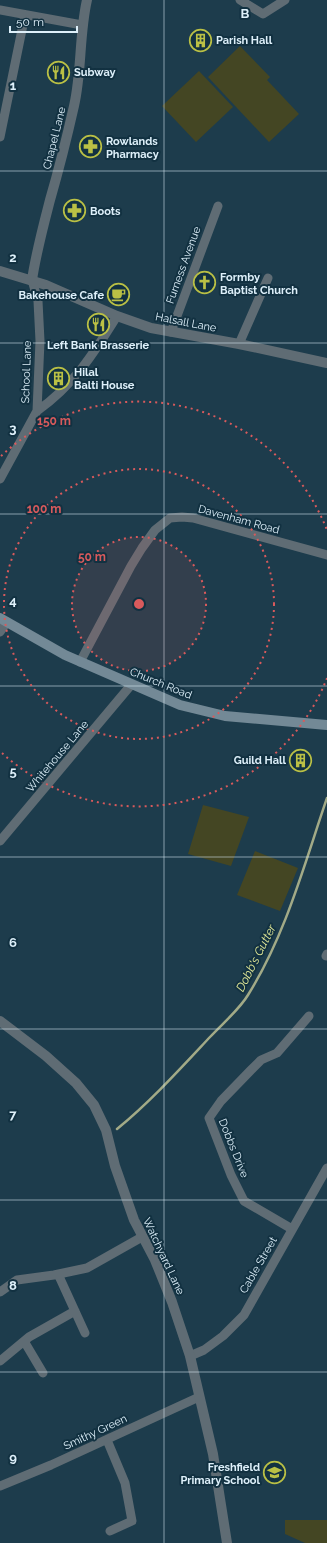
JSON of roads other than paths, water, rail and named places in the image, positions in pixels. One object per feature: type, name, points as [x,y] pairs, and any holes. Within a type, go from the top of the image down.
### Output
[{"type":"main road","name":"Church Road","points":[[3,620],[80,662],[180,705],[212,714],[327,725]]},
{"type":"street","name":"Chapel Lane","points":[[32,280],[45,215],[75,104],[81,58],[82,25],[87,0]]},
{"type":"street","points":[[240,0],[263,14],[285,0]]},
{"type":"street","points":[[0,10],[82,25]]},
{"type":"street","points":[[0,137],[4,101],[26,15]]},
{"type":"street","name":"Furness Avenue","points":[[171,332],[218,206]]},
{"type":"street","name":"Halsall Lane","points":[[0,271],[46,285],[117,316],[151,328],[327,362]]},
{"type":"street","points":[[239,344],[268,278]]},
{"type":"street","name":"School Lane","points":[[0,479],[37,411],[40,341],[38,302],[32,280]]},
{"type":"street","points":[[37,411],[53,400],[78,374],[117,316]]},
{"type":"street","name":"Davenham Road","points":[[80,662],[142,548],[155,530],[170,518],[193,518],[327,555]]},
{"type":"street","points":[[0,632],[3,620]]},
{"type":"street","name":"Whitehouse Lane","points":[[0,841],[132,685]]},
{"type":"street","name":"Dobbs Drive","points":[[292,1229],[274,1220],[244,1201],[231,1175],[209,1118],[221,1101],[251,1070],[261,1060],[277,1053],[309,1016]]},
{"type":"street","name":"Watchyard Lane","points":[[0,1021],[46,1056],[76,1083],[94,1105],[106,1130],[115,1166],[134,1220],[155,1260],[172,1302],[190,1356],[214,1461],[227,1543]]},
{"type":"street","name":"Cable Street","points":[[190,1356],[204,1350],[223,1336],[244,1315],[327,1168]]},
{"type":"street","points":[[0,1292],[17,1280],[87,1268],[142,1237]]},
{"type":"street","points":[[58,1274],[85,1333]]},
{"type":"street","points":[[0,1361],[24,1342],[75,1312]]},
{"type":"street","points":[[24,1342],[43,1373]]},
{"type":"street","name":"Smithy Green","points":[[0,1486],[107,1440],[199,1397]]},
{"type":"street","points":[[107,1440],[126,1483],[132,1521],[110,1531]]},
{"type":"waterway","name":"Dobb's Gutter","points":[[117,1129],[165,1084],[235,1011],[248,995],[284,924],[327,798]]},
{"type":"place","name":"Parish Hall","points":[[201,40]]},
{"type":"place","name":"Subway","points":[[58,72]]},
{"type":"place","name":"Rowlands Pharmacy","points":[[90,147]]},
{"type":"place","name":"Boots","points":[[74,211]]},
{"type":"place","name":"Formby Baptist Church","points":[[204,283]]},
{"type":"place","name":"Bakehouse Cafe","points":[[119,295]]},
{"type":"place","name":"Left Bank Brasserie","points":[[98,325]]},
{"type":"place","name":"Hilal Balti House","points":[[59,378]]},
{"type":"place","name":"Guild Hall","points":[[301,760]]},
{"type":"place","name":"Freshfield Primary School","points":[[275,1473]]}]
